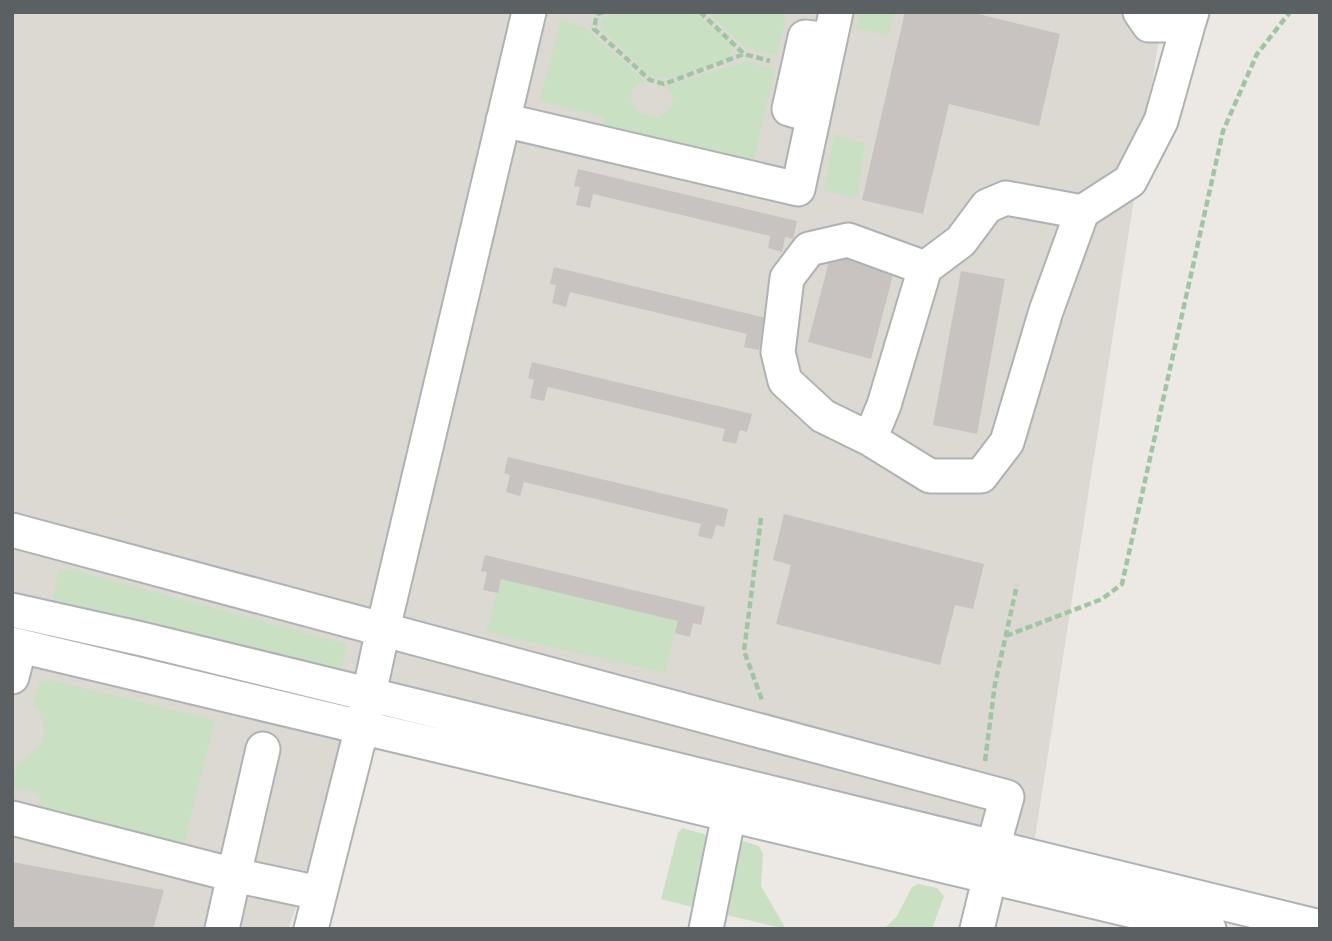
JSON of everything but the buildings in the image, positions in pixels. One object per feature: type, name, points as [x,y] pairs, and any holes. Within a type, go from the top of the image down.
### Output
[{"type":"lane","points":[[311,929],[362,727],[529,12]]},
{"type":"lane","points":[[925,268],[848,240],[809,249],[787,278],[778,352],[785,380],[823,416],[870,439],[930,476],[981,476],[1007,442],[1046,312],[1082,212],[1130,181],[1161,121],[1190,19],[1149,25],[1140,12]]},
{"type":"lane","points":[[503,120],[798,189],[833,26]]},
{"type":"lane","points":[[870,439],[884,405],[925,268],[961,241],[987,206],[1006,198],[1082,212]]},
{"type":"lane","points":[[12,530],[1007,797],[977,929]]},
{"type":"lane","points":[[12,610],[368,694],[991,862],[1209,929]]},
{"type":"lane","points":[[15,656],[362,727],[729,814],[1320,927]]},
{"type":"lane","points":[[222,929],[263,749]]},
{"type":"lane","points":[[706,929],[729,814]]},
{"type":"lane","points":[[12,818],[234,875],[319,893]]},
{"type":"path","points":[[603,12],[597,14],[594,29],[650,80],[664,83],[744,54],[700,12]]},
{"type":"path","points":[[1006,636],[1102,599],[1122,584],[1223,131],[1257,54],[1290,12]]},
{"type":"path","points":[[761,518],[744,651],[774,734]]},
{"type":"path","points":[[981,790],[995,684],[1017,585]]},
{"type":"shaded area","points":[[12,12],[1163,12],[1032,857],[362,727],[288,929],[12,929]]},
{"type":"green space","points":[[621,12],[693,12],[732,45],[730,58],[669,79],[650,76],[600,28],[602,18]]},
{"type":"green space","points":[[707,12],[787,12],[777,56],[746,48]]},
{"type":"green space","points":[[859,12],[894,12],[888,36],[855,28]]},
{"type":"green space","points":[[561,19],[584,27],[645,81],[633,88],[631,100],[637,112],[658,118],[672,107],[673,96],[666,86],[747,61],[775,70],[754,160],[603,126],[603,117],[540,101]]},
{"type":"green space","points":[[834,134],[865,143],[857,198],[824,191]]},
{"type":"green space","points":[[69,569],[347,644],[339,679],[59,612],[53,600],[58,571]]},
{"type":"green space","points":[[501,579],[678,621],[665,673],[486,632]]},
{"type":"green space","points":[[51,680],[215,720],[183,847],[39,814],[40,794],[12,787],[17,764],[34,752],[43,737],[42,720],[33,702],[40,682]]},
{"type":"green space","points":[[682,828],[704,834],[708,840],[692,907],[661,899],[678,833]]},
{"type":"green space","points":[[743,841],[759,846],[763,854],[761,886],[786,929],[722,914],[736,845]]},
{"type":"green space","points":[[918,884],[937,888],[944,896],[932,929],[884,929],[897,916],[912,887]]}]
